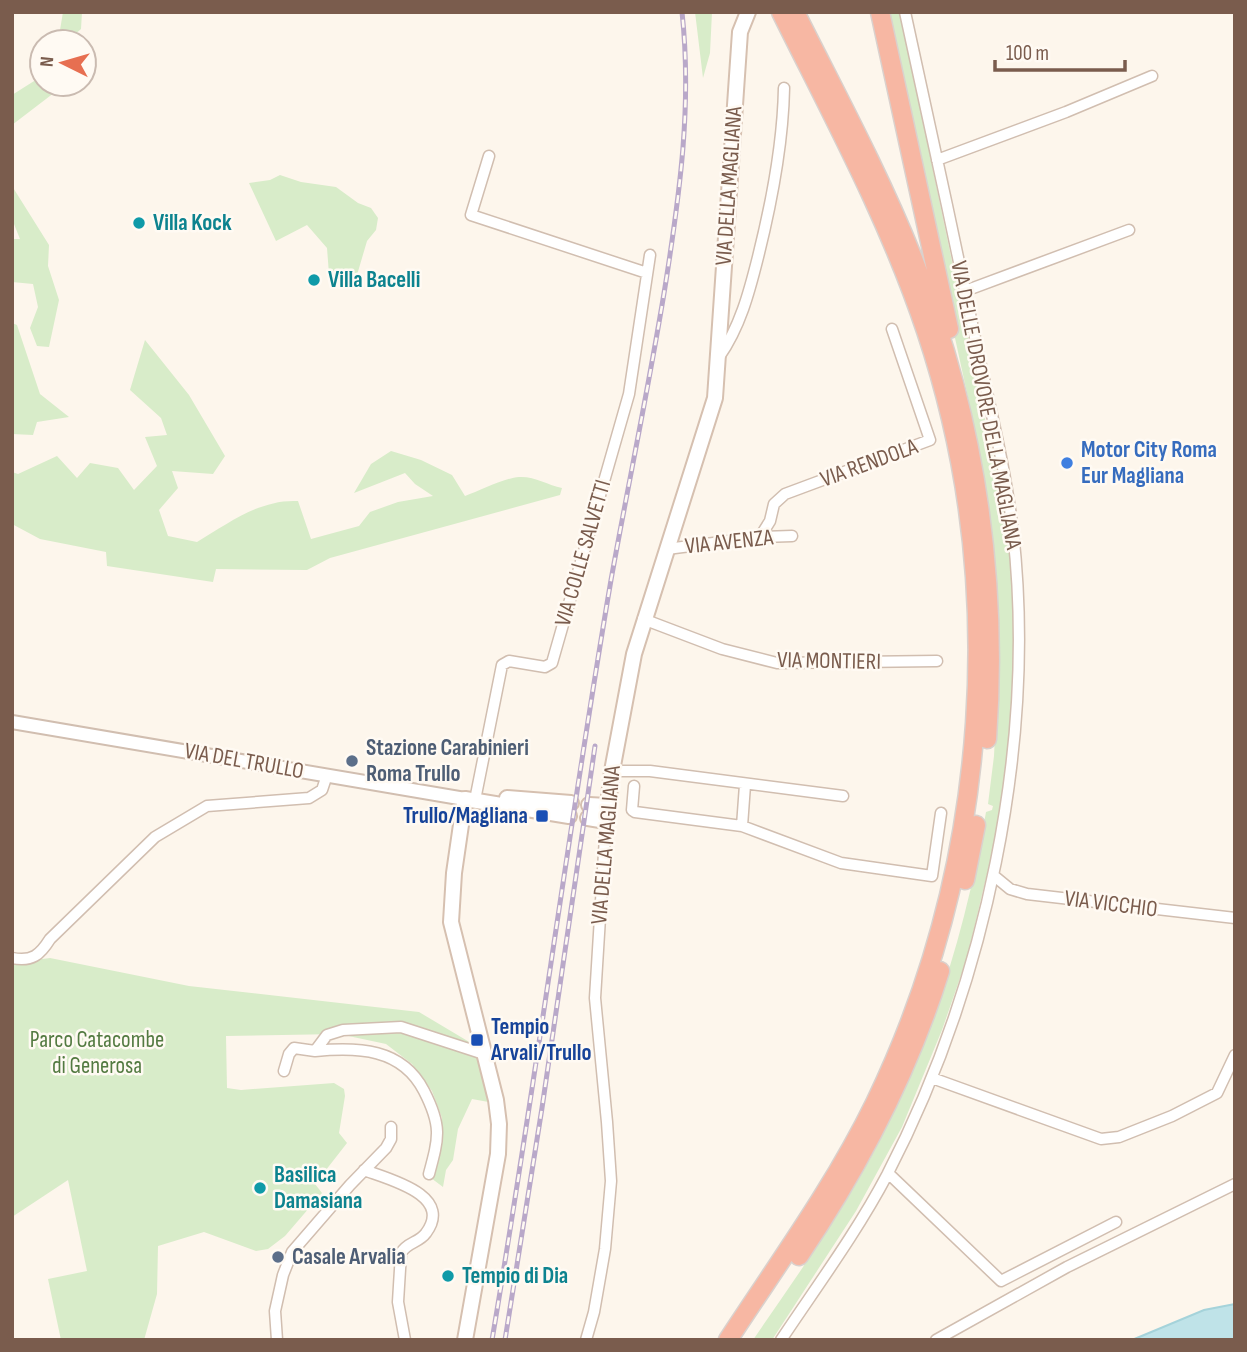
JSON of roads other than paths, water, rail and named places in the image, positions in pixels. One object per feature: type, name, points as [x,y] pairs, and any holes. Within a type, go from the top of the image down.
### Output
[{"type":"highway","points":[[728,1340],[833,1180],[873,1106],[905,1032],[929,967],[950,888],[968,793],[976,715],[978,641],[974,562],[960,456],[944,391],[926,328],[893,243],[781,12]]},
{"type":"highway","points":[[795,12],[912,255],[941,335],[966,429]]},
{"type":"highway","points":[[742,1340],[834,1203],[865,1150],[926,1014],[963,888],[982,784],[988,730],[990,654],[984,538],[957,369],[880,12]]},
{"type":"main road","name":"VIA DELLA MAGLIANA","points":[[607,813],[611,771],[643,619],[713,405],[740,32],[748,12]]},
{"type":"main road","name":"VIA DEL TRULLO","points":[[470,799],[570,809]]},
{"type":"main road","points":[[465,1340],[499,1145],[499,1112],[451,922],[454,873],[470,799]]},
{"type":"main road","points":[[588,811],[607,813]]},
{"type":"street","name":"VIA DELLE IDROVORE DELLA MAGLIANA","points":[[781,1340],[888,1173],[932,1078],[968,975],[993,875],[1003,834],[1013,751],[1017,584],[1008,499],[905,12]]},
{"type":"street","points":[[937,160],[1066,112],[1152,76]]},
{"type":"street","name":"VIA DELLA MAGLIANA","points":[[717,360],[732,338],[740,318],[768,219],[783,120],[784,88]]},
{"type":"street","points":[[489,156],[471,215],[647,273]]},
{"type":"street","points":[[965,291],[1129,230]]},
{"type":"street","name":"VIA COLLE SALVETTI","points":[[470,799],[502,665],[509,661],[545,667],[551,663],[629,394],[650,256]]},
{"type":"street","name":"VIA RENDOLA","points":[[760,537],[774,504],[785,494],[930,440],[892,329]]},
{"type":"street","name":"VIA AVENZA","points":[[667,549],[760,537],[792,536]]},
{"type":"street","name":"VIA MONTIERI","points":[[643,619],[722,649],[777,663],[937,661]]},
{"type":"street","name":"VIA DEL TRULLO","points":[[12,722],[470,799]]},
{"type":"street","points":[[611,771],[650,771],[843,796]]},
{"type":"street","points":[[12,958],[28,959],[40,954],[50,939],[157,835],[207,806],[309,797],[322,790],[327,775]]},
{"type":"street","points":[[742,826],[745,785]]},
{"type":"street","points":[[634,786],[632,810],[635,812],[742,826],[841,863],[932,876],[941,813]]},
{"type":"street","name":"VIA DELLA MAGLIANA","points":[[586,1340],[594,1312],[605,1249],[611,1181],[595,998],[607,813]]},
{"type":"street","name":"VIA VICCHIO","points":[[993,875],[1010,889],[1027,894],[1235,918]]},
{"type":"street","points":[[315,1051],[327,1035],[343,1030],[401,1027],[484,1054]]},
{"type":"street","points":[[284,1071],[289,1054],[294,1048],[315,1051],[367,1051],[395,1059],[411,1069],[438,1118],[436,1147],[429,1174]]},
{"type":"street","points":[[932,1078],[1101,1139],[1119,1137],[1171,1116],[1217,1093],[1235,1055]]},
{"type":"street","points":[[277,1340],[275,1311],[283,1275],[292,1252],[389,1143],[392,1136],[391,1127]]},
{"type":"street","points":[[365,1170],[409,1186],[429,1202],[431,1213],[428,1230],[418,1241],[404,1247],[401,1253],[398,1302],[405,1340]]},
{"type":"street","points":[[888,1173],[1001,1281],[1116,1222]]},
{"type":"street","points":[[936,1340],[1067,1267],[1232,1186]]},
{"type":"water","points":[[1235,1304],[1235,1340],[1132,1340],[1204,1310]]},
{"type":"railway","points":[[492,1340],[595,675],[671,247],[685,114],[682,12]]},
{"type":"railway","points":[[505,1340],[595,746]]},
{"type":"place","name":"Villa Kock","points":[[139,223]]},
{"type":"place","name":"Villa Bacelli","points":[[314,280]]},
{"type":"place","name":"Motor City Roma Eur Magliana","points":[[1067,463]]},
{"type":"place","name":"Stazione Carabinieri Roma Trullo","points":[[352,761]]},
{"type":"place","name":"Trullo/Magliana","points":[[542,816]]},
{"type":"place","name":"Tempio Arvali/Trullo","points":[[477,1040]]},
{"type":"place","name":"Basilica Damasiana","points":[[260,1188]]},
{"type":"place","name":"Casale Arvalia","points":[[278,1257]]},
{"type":"place","name":"Tempio di Dia","points":[[448,1276]]},
{"type":"park label","name":"Parco Catacombe di Generosa","points":[[97,1053]]}]
